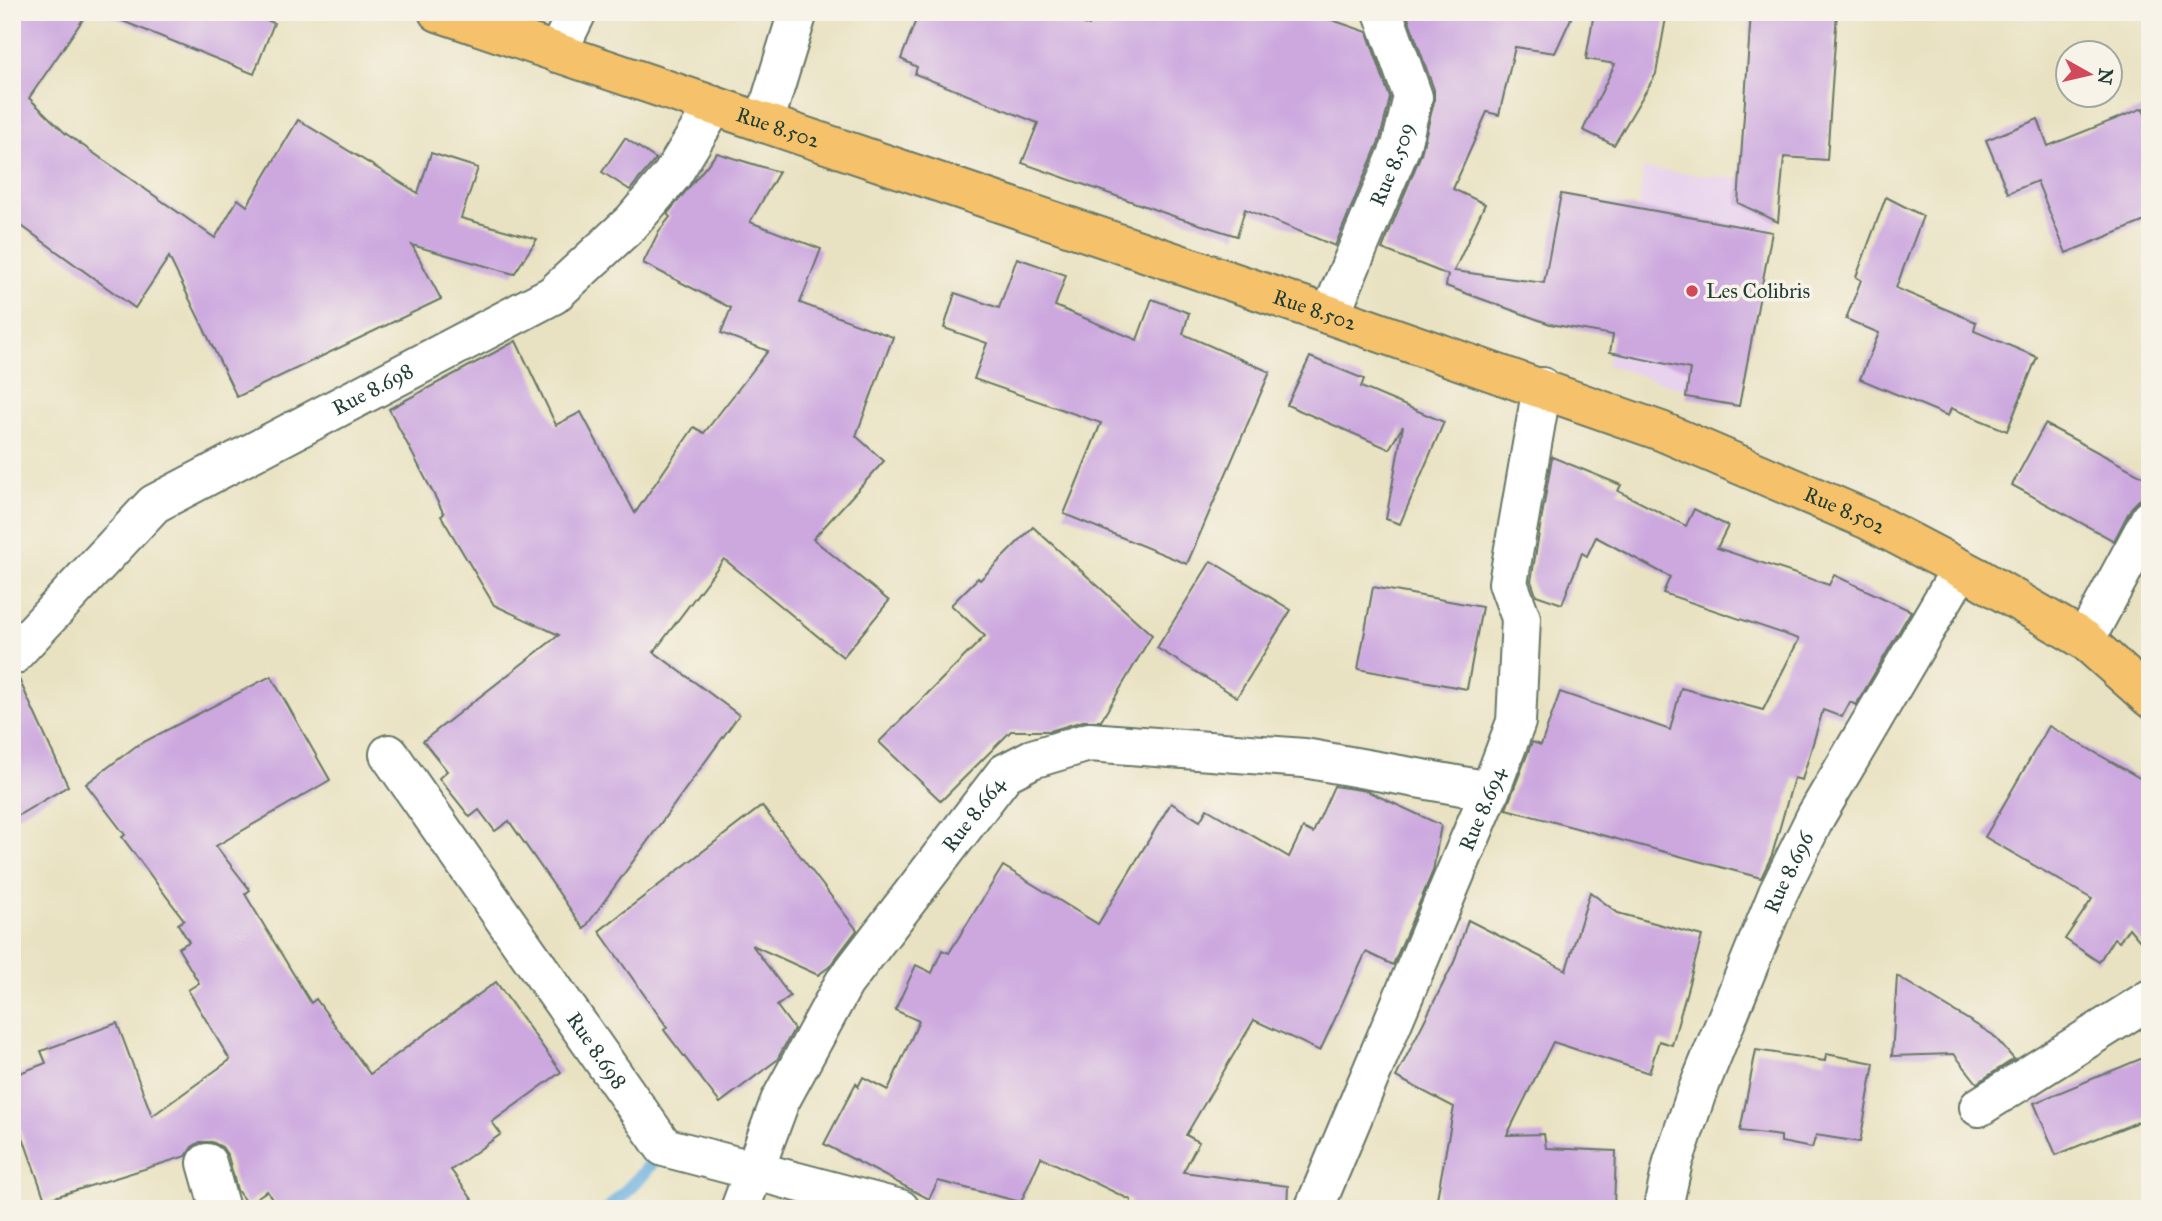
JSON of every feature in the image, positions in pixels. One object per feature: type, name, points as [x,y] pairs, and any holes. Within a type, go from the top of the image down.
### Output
[{"type":"main road","name":"Rue 8.502","points":[[438,12],[1330,314],[1661,431],[1866,519],[1961,569],[2085,640],[2150,698]]},
{"type":"street","points":[[557,53],[577,12]]},
{"type":"street","points":[[764,123],[798,12]]},
{"type":"street","name":"Rue 8.509","points":[[1330,314],[1402,146],[1413,97],[1383,12]]},
{"type":"street","name":"Rue 8.698","points":[[12,656],[154,504],[553,295],[632,222],[672,175],[714,106]]},
{"type":"street","name":"Rue 8.694","points":[[1314,1209],[1490,791],[1516,722],[1521,618],[1507,583],[1542,387]]},
{"type":"street","points":[[2085,640],[2150,519]]},
{"type":"street","name":"Rue 8.696","points":[[1666,1203],[1673,1163],[1697,1092],[1778,893],[1816,816],[1961,569]]},
{"type":"street","name":"Rue 8.664","points":[[740,1209],[780,1101],[844,983],[1005,774],[1032,759],[1089,743],[1103,743],[1304,758],[1490,791]]},
{"type":"street","name":"Rue 8.698","points":[[389,754],[664,1147],[900,1209]]},
{"type":"street","points":[[1979,1107],[2150,999]]},
{"type":"street","points":[[207,1163],[220,1209]]},
{"type":"shaded area","name":"Les Colibris","points":[[1643,169],[1781,183],[1778,217],[1772,230],[1739,406],[1686,397],[1686,390],[1607,365],[1639,209]]},
{"type":"building","points":[[12,12],[88,12],[29,98],[65,133],[215,238],[238,199],[247,206],[298,120],[418,193],[431,153],[478,168],[461,218],[537,239],[514,274],[412,245],[441,299],[237,397],[169,257],[135,308],[12,219]]},
{"type":"building","points":[[105,12],[247,12],[274,23],[254,74]]},
{"type":"building","points":[[919,12],[1055,12],[1089,26],[1095,12],[1309,12],[1367,32],[1390,98],[1380,139],[1335,246],[1245,209],[1237,236],[1022,163],[1038,123],[915,74],[917,67],[901,59]]},
{"type":"building","points":[[1406,12],[1574,12],[1555,53],[1515,47],[1499,115],[1487,112],[1453,189],[1485,204],[1454,271],[1544,283],[1561,194],[1772,232],[1739,406],[1686,397],[1690,369],[1610,352],[1613,335],[1550,324],[1446,286],[1448,275],[1382,249],[1421,154],[1434,102],[1434,90]]},
{"type":"building","points":[[1594,12],[1667,12],[1656,74],[1614,145],[1583,130],[1615,64],[1586,59]]},
{"type":"building","points":[[1751,12],[1837,12],[1827,160],[1784,157],[1778,222],[1738,203]]},
{"type":"building","points":[[2143,108],[2150,130],[2150,219],[2066,253],[2037,181],[2008,193],[1986,140],[2038,119],[2048,146]]},
{"type":"building","points":[[625,138],[656,159],[630,190],[602,172]]},
{"type":"building","points":[[717,153],[779,172],[750,222],[821,249],[800,303],[893,337],[856,436],[884,461],[813,539],[889,601],[843,657],[724,559],[654,652],[739,715],[584,929],[509,821],[495,831],[479,810],[470,817],[439,778],[447,771],[423,741],[559,635],[494,605],[441,516],[444,514],[389,409],[516,341],[556,425],[581,412],[635,513],[694,427],[704,433],[768,351],[721,333],[731,308],[643,263],[659,231],[670,217],[667,214]]},
{"type":"building","points":[[1886,197],[1923,216],[1896,288],[1976,322],[1974,331],[2037,357],[2007,431],[1951,408],[1948,416],[1860,379],[1879,333],[1846,319],[1861,280],[1856,277]]},
{"type":"building","points":[[1017,258],[1066,275],[1055,306],[1137,340],[1152,299],[1189,313],[1183,334],[1270,372],[1187,564],[1064,514],[1101,423],[974,379],[987,343],[944,328],[955,293],[999,308]]},
{"type":"building","points":[[1310,357],[1364,379],[1361,387],[1444,422],[1400,524],[1386,519],[1403,426],[1389,449],[1287,405]]},
{"type":"building","points":[[2045,424],[2150,480],[2150,497],[2139,500],[2131,508],[2114,541],[2012,485]]},
{"type":"building","points":[[1552,457],[1621,485],[1618,491],[1686,526],[1694,509],[1728,526],[1717,548],[1829,585],[1834,575],[1911,611],[1856,705],[1850,702],[1842,717],[1823,710],[1802,780],[1794,778],[1772,855],[1761,878],[1506,809],[1532,742],[1541,745],[1560,692],[1670,730],[1681,688],[1763,710],[1799,639],[1663,593],[1670,577],[1596,537],[1587,556],[1582,553],[1562,604],[1536,595],[1531,581]]},
{"type":"building","points":[[1033,527],[1152,635],[1101,721],[1083,721],[1050,731],[1011,731],[941,801],[879,742],[985,636],[951,605]]},
{"type":"building","points":[[1211,561],[1291,610],[1237,697],[1157,648]]},
{"type":"building","points":[[1373,587],[1482,607],[1467,689],[1358,669]]},
{"type":"building","points":[[271,676],[330,780],[216,846],[250,890],[245,894],[311,1003],[316,999],[370,1074],[496,982],[561,1072],[492,1122],[501,1134],[451,1170],[479,1209],[279,1209],[267,1191],[247,1204],[237,1190],[228,1156],[222,1147],[212,1142],[200,1142],[192,1147],[186,1156],[45,1200],[12,1106],[12,1076],[46,1063],[41,1051],[117,1023],[152,1116],[230,1060],[188,990],[199,983],[178,948],[189,942],[178,924],[184,920],[86,784],[136,746]]},
{"type":"building","points":[[12,677],[18,677],[68,786],[12,819]]},
{"type":"building","points":[[2049,726],[2150,784],[2150,953],[2129,928],[2119,942],[2114,938],[2099,962],[2065,939],[2092,899],[1985,837]]},
{"type":"building","points":[[1334,786],[1367,791],[1441,825],[1433,871],[1393,965],[1366,952],[1320,1051],[1254,1020],[1186,1135],[1199,1142],[1183,1172],[1288,1186],[1287,1209],[1130,1209],[1131,1200],[1041,1157],[1021,1202],[938,1181],[929,1199],[824,1144],[856,1083],[858,1087],[863,1077],[888,1090],[919,1021],[895,1010],[916,965],[932,973],[942,950],[949,953],[1003,866],[1098,924],[1171,803],[1200,821],[1207,809],[1289,857],[1303,828],[1313,833]]},
{"type":"building","points":[[762,806],[857,930],[829,967],[818,975],[752,945],[790,996],[777,1006],[794,1029],[777,1060],[720,1103],[664,1030],[667,1027],[599,931]]},
{"type":"building","points":[[1590,892],[1618,913],[1702,936],[1672,1045],[1659,1041],[1649,1073],[1553,1042],[1507,1135],[1544,1134],[1546,1148],[1616,1151],[1614,1209],[1435,1209],[1454,1107],[1396,1077],[1454,962],[1468,920],[1566,970]]},
{"type":"building","points":[[1897,976],[1993,1035],[2014,1059],[1977,1083],[1954,1054],[1892,1056]]},
{"type":"building","points":[[1756,1050],[1825,1061],[1826,1054],[1874,1063],[1860,1142],[1816,1135],[1812,1148],[1781,1142],[1781,1136],[1740,1131]]},
{"type":"building","points":[[2150,1055],[2150,1117],[2056,1155],[2034,1103]]},
{"type":"waterway","points":[[609,1209],[643,1174],[663,1148]]},
{"type":"place","name":"Les Colibris","points":[[1692,291]]}]
